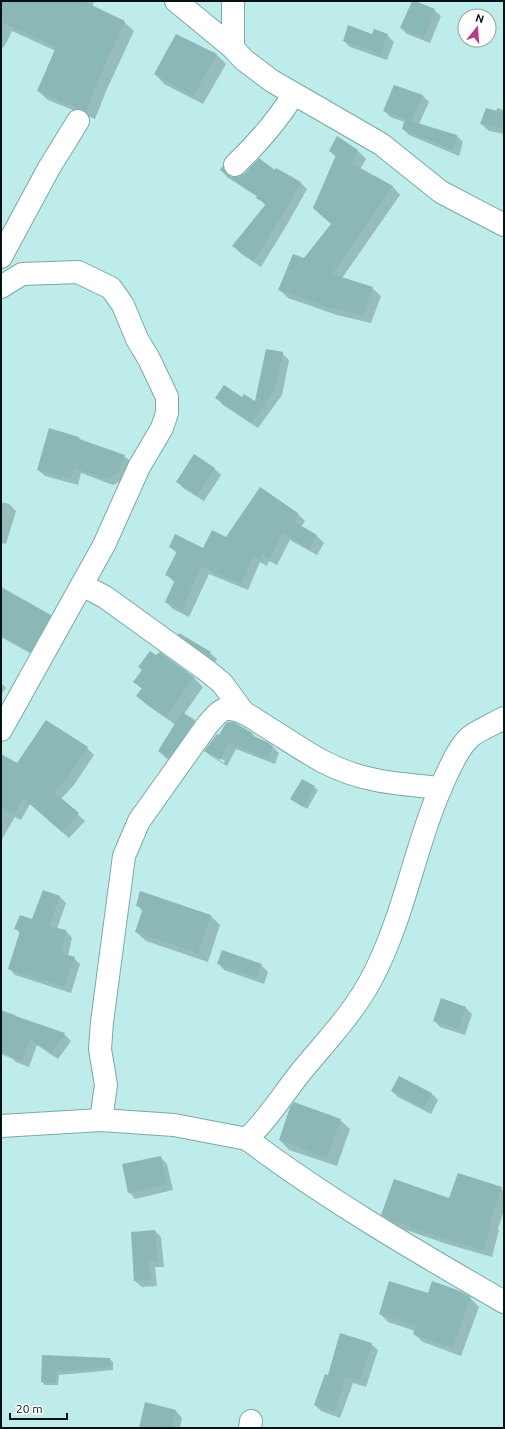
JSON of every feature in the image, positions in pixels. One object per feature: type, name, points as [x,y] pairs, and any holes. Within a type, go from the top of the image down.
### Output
[{"type":"street","points":[[176,1],[244,60],[272,81],[381,144],[441,192],[504,225]]},
{"type":"street","points":[[228,1],[232,48]]},
{"type":"street","points":[[235,165],[261,140],[282,113],[294,94]]},
{"type":"street","points":[[1,257],[49,168],[78,121]]},
{"type":"street","points":[[1,287],[22,274],[78,272],[111,288],[123,305],[137,338],[167,397],[167,413],[162,428],[139,467],[104,545],[1,730]]},
{"type":"street","points":[[82,585],[105,597],[206,670],[222,683],[244,713]]},
{"type":"street","points":[[101,1120],[106,1085],[100,1049],[102,1022],[124,856],[139,821],[208,724],[223,709],[230,708],[244,713],[322,761],[349,774],[382,782],[441,788]]},
{"type":"street","points":[[247,1139],[260,1127],[300,1073],[354,1008],[374,975],[389,941],[399,914],[421,840],[441,788],[453,763],[470,737],[499,725]]},
{"type":"street","points":[[1,1126],[101,1120],[174,1125],[247,1139],[285,1168],[389,1235],[504,1302]]},
{"type":"building","points":[[1,1],[83,1],[125,21],[98,80],[86,111],[37,91],[56,47],[1,22]]},
{"type":"building","points":[[412,1],[435,9],[424,38],[400,28]]},
{"type":"building","points":[[348,25],[372,34],[374,29],[388,34],[381,54],[343,41]]},
{"type":"building","points":[[176,34],[217,54],[193,96],[154,74]]},
{"type":"building","points":[[394,85],[423,95],[411,121],[457,135],[453,150],[402,129],[405,119],[383,111]]},
{"type":"building","points":[[486,108],[504,113],[504,128],[480,124]]},
{"type":"building","points":[[337,136],[358,150],[351,163],[393,186],[332,274],[373,287],[363,315],[328,307],[278,290],[293,254],[304,258],[331,224],[313,208],[336,155],[329,151]]},
{"type":"building","points":[[259,158],[275,170],[276,168],[301,182],[254,261],[232,246],[266,204],[220,170],[223,166],[226,174],[232,177],[238,177],[244,174]]},
{"type":"building","points":[[266,349],[283,352],[275,388],[251,423],[215,398],[224,385],[242,397],[244,394],[255,401]]},
{"type":"building","points":[[49,428],[79,437],[79,439],[125,455],[118,473],[106,479],[74,468],[71,479],[37,470]]},
{"type":"building","points":[[194,454],[215,468],[197,495],[176,482]]},
{"type":"building","points":[[260,487],[298,513],[293,521],[317,535],[309,549],[282,533],[270,559],[262,555],[260,559],[253,556],[241,584],[201,567],[182,610],[165,602],[175,580],[165,575],[177,551],[169,547],[175,534],[203,548],[212,530],[226,537]]},
{"type":"building","points":[[1,587],[51,615],[30,652],[1,635]]},
{"type":"building","points":[[179,633],[211,652],[208,656],[178,635]]},
{"type":"building","points":[[150,651],[156,655],[160,652],[194,677],[166,717],[136,696],[142,688],[133,682],[142,670],[138,667]]},
{"type":"building","points":[[182,712],[195,720],[169,758],[158,751]]},
{"type":"building","points":[[46,720],[88,747],[67,778],[54,792],[79,813],[62,832],[23,798],[14,814],[1,807],[1,754],[17,763]]},
{"type":"building","points":[[228,722],[234,722],[252,733],[251,735],[273,746],[268,758],[229,743],[220,760],[204,751],[217,734],[219,735]]},
{"type":"building","points":[[302,779],[315,786],[303,807],[290,799]]},
{"type":"building","points":[[43,890],[60,896],[49,926],[66,930],[61,953],[75,957],[65,987],[8,969],[20,931],[14,929],[20,915],[32,919]]},
{"type":"building","points":[[140,891],[211,915],[198,953],[135,932],[143,908],[136,906]]},
{"type":"building","points":[[222,950],[262,964],[257,978],[217,964]]},
{"type":"building","points":[[441,998],[466,1007],[458,1029],[433,1021]]},
{"type":"building","points":[[1,1011],[65,1033],[51,1053],[30,1039],[22,1061],[1,1051]]},
{"type":"building","points":[[399,1076],[432,1093],[424,1108],[391,1091]]},
{"type":"building","points":[[294,1102],[341,1119],[327,1157],[279,1140],[290,1107]]},
{"type":"building","points":[[161,1156],[167,1184],[128,1193],[122,1164]]},
{"type":"building","points":[[458,1173],[502,1187],[490,1221],[492,1222],[484,1250],[441,1238],[388,1219],[381,1215],[394,1179],[449,1198]]},
{"type":"building","points":[[155,1230],[158,1261],[149,1261],[151,1280],[134,1281],[131,1232]]},
{"type":"building","points":[[389,1281],[428,1293],[432,1281],[460,1291],[471,1297],[452,1348],[413,1334],[416,1326],[379,1314]]},
{"type":"building","points":[[340,1333],[372,1343],[360,1381],[346,1377],[334,1412],[314,1405],[325,1374],[328,1375]]},
{"type":"building","points":[[42,1355],[110,1358],[111,1367],[56,1372],[56,1383],[41,1382]]},
{"type":"building","points":[[145,1402],[176,1410],[172,1428],[139,1428]]}]
